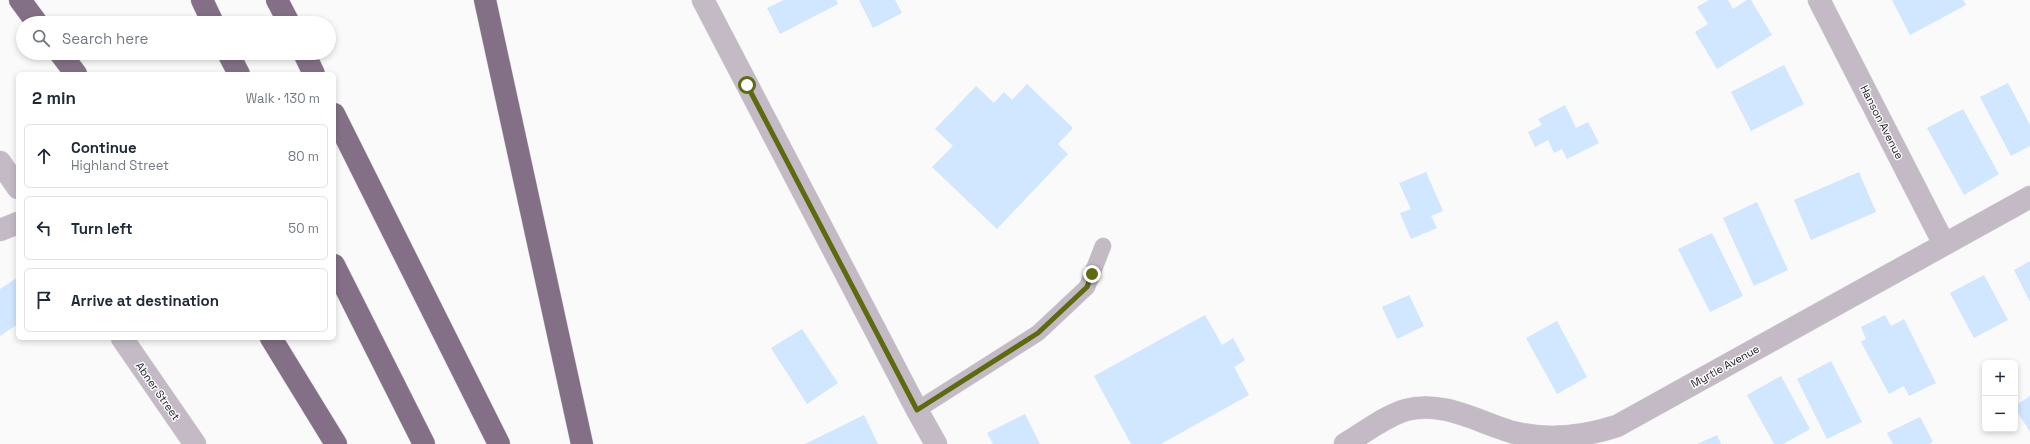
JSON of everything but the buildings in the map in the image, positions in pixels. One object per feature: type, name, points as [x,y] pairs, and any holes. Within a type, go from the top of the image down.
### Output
[{"type":"highway","points":[[20,0],[33,16]]},
{"type":"highway","points":[[202,0],[210,16]]},
{"type":"highway","points":[[277,0],[285,16]]},
{"type":"highway","points":[[485,0],[582,444]]},
{"type":"highway","points":[[65,60],[74,72]]},
{"type":"highway","points":[[232,60],[238,72]]},
{"type":"highway","points":[[307,60],[313,72]]},
{"type":"highway","points":[[336,118],[499,444]]},
{"type":"highway","points":[[336,269],[424,444]]},
{"type":"highway","points":[[272,340],[336,444]]},
{"type":"street","points":[[702,0],[936,444]]},
{"type":"street","name":"Hanson Avenue","points":[[1819,0],[1944,244]]},
{"type":"street","points":[[0,162],[16,185]]},
{"type":"street","name":"Myrtle Avenue","points":[[1345,444],[1398,413],[1420,408],[1445,409],[1513,432],[1531,436],[1554,438],[1597,433],[1617,426],[2030,197]]},
{"type":"street","points":[[0,230],[16,224]]},
{"type":"street","name":"Abner Street","points":[[123,340],[195,444]]},
{"type":"lane","points":[[917,410],[1038,333],[1087,287],[1103,246]]},
{"type":"route","points":[[747,85],[917,410],[1038,333],[1087,287],[1092,274]]}]
